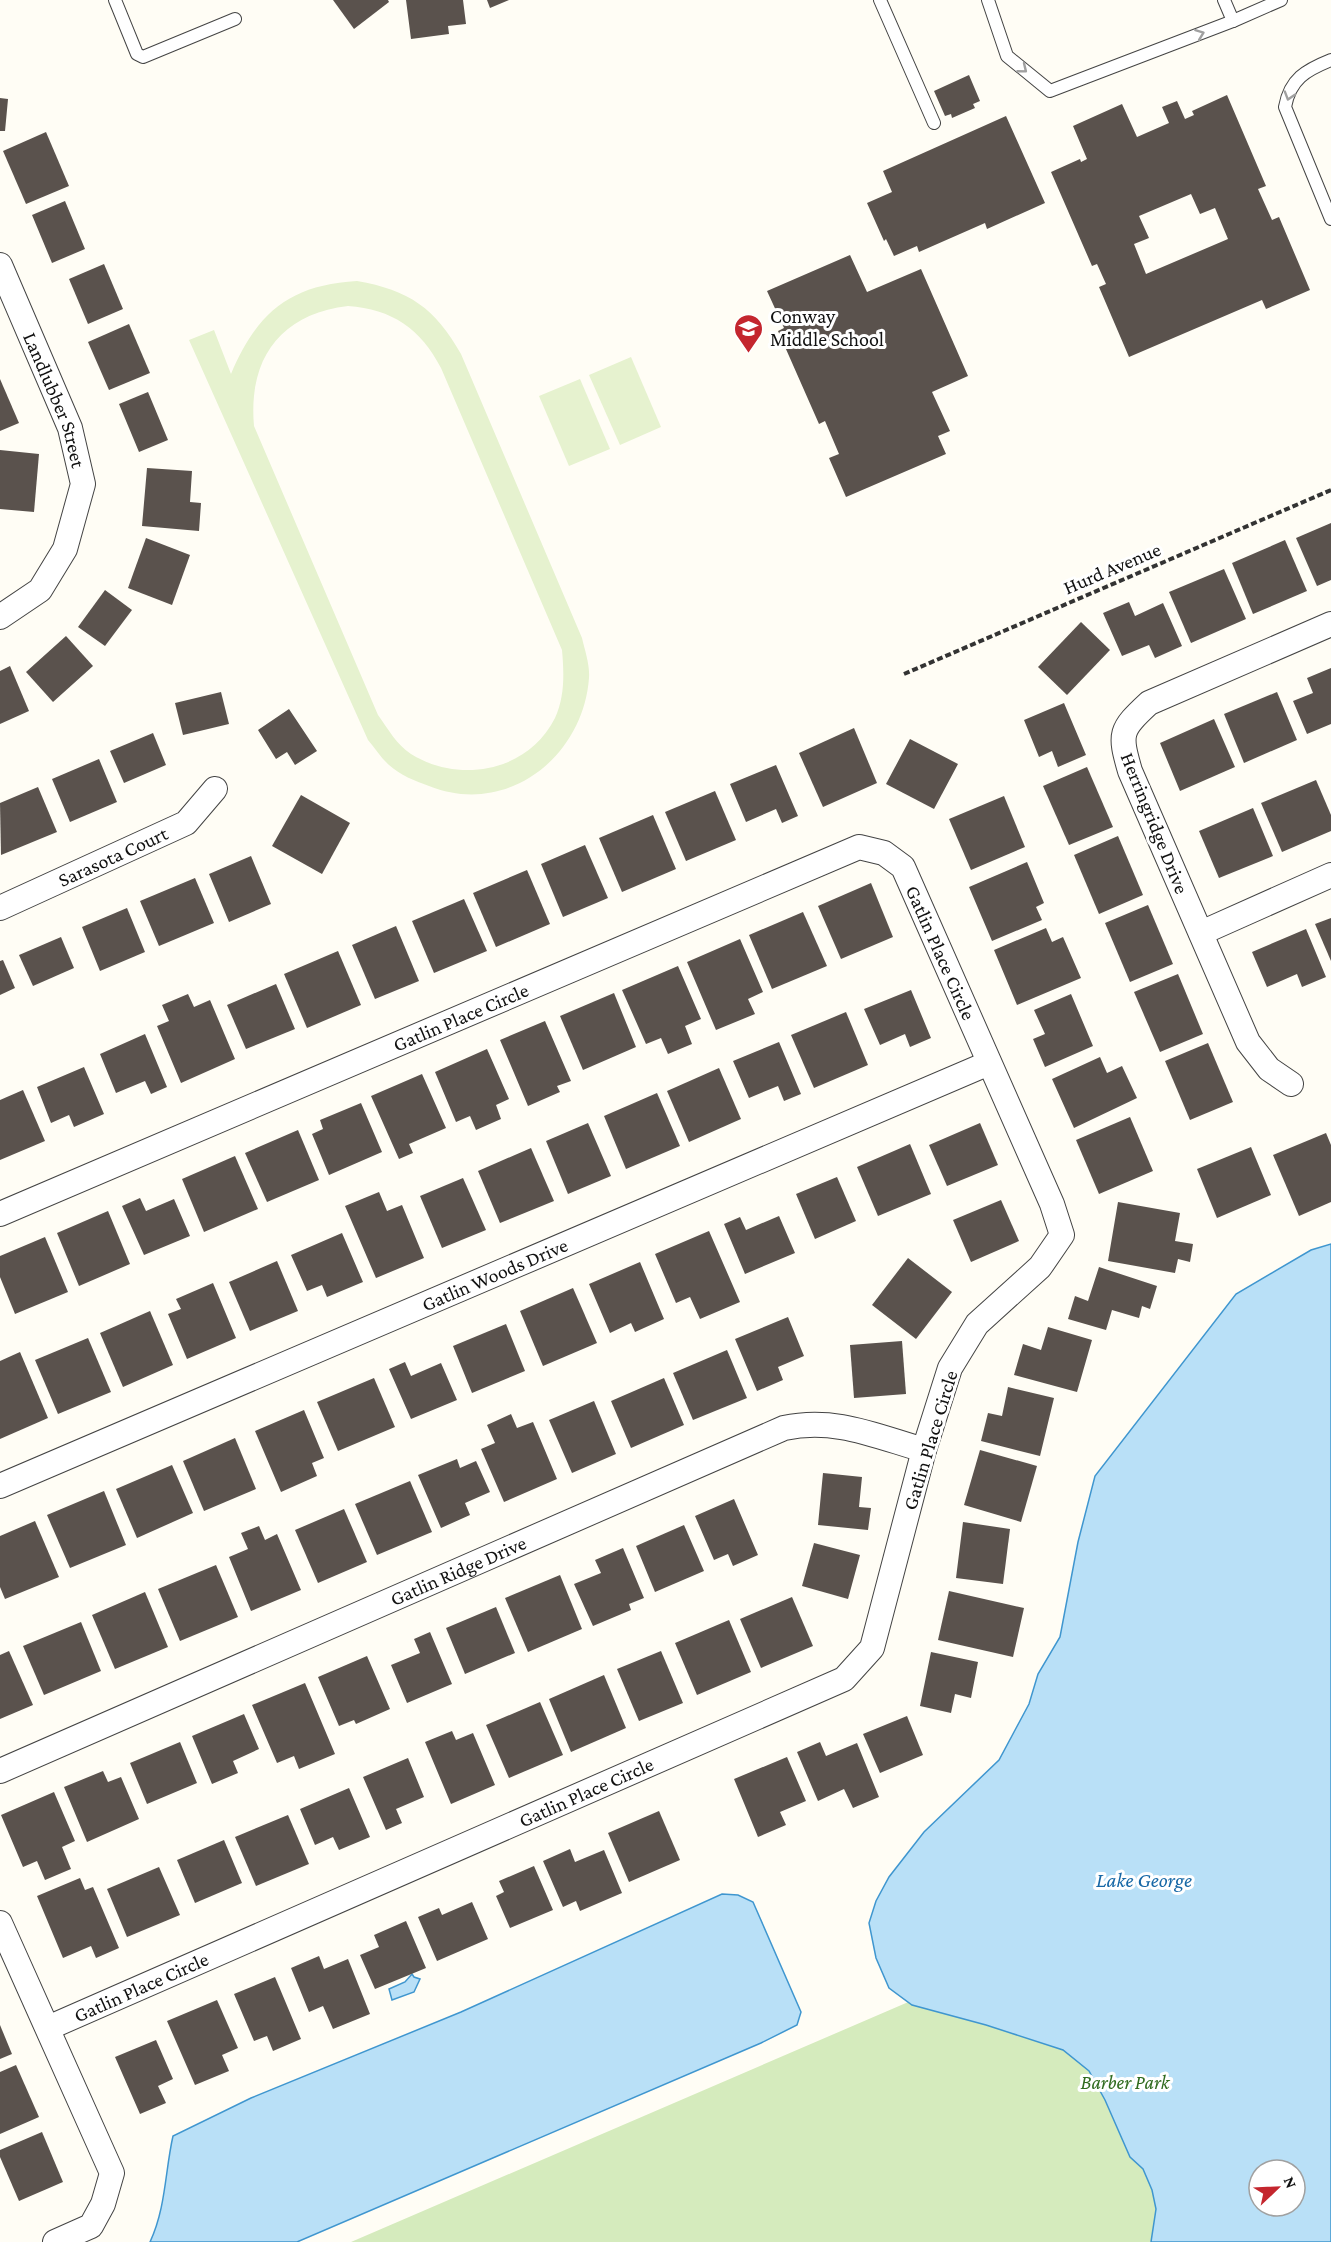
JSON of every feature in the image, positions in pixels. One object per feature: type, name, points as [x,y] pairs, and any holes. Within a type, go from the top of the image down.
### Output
[{"type":"street","name":"Landlubber Street","points":[[0,266],[70,428],[83,484],[65,549],[40,590],[0,617]]},
{"type":"street","name":"Herringridge Drive","points":[[1291,1084],[1269,1069],[1248,1042],[1130,771],[1122,743],[1127,724],[1149,703],[1331,624]]},
{"type":"street","name":"Sarasota Court","points":[[0,908],[186,823],[215,789]]},
{"type":"street","name":"Gatlin Place Circle","points":[[0,1214],[859,847],[884,853],[903,867],[1052,1204],[1062,1235],[1040,1267],[977,1324],[950,1368],[924,1450],[872,1648],[844,1679],[48,2028]]},
{"type":"street","points":[[1201,933],[1331,875]]},
{"type":"street","name":"Gatlin Woods Drive","points":[[0,1486],[989,1064]]},
{"type":"street","name":"Gatlin Ridge Drive","points":[[0,1771],[784,1428],[809,1423],[831,1424],[924,1450]]},
{"type":"street","points":[[0,1923],[112,2173],[103,2204],[91,2226],[55,2242]]},
{"type":"lane","points":[[115,0],[137,54],[143,57],[235,19]]},
{"type":"lane","points":[[880,0],[934,123]]},
{"type":"lane","points":[[988,0],[1007,56],[1050,91],[1233,21],[1281,0]]},
{"type":"lane","points":[[1224,0],[1233,21]]},
{"type":"lane","points":[[1331,60],[1299,76],[1288,94],[1285,107],[1331,219]]},
{"type":"path","name":"Hurd Avenue","points":[[904,674],[1331,490]]},
{"type":"green space","points":[[357,281],[406,296],[430,313],[451,338],[461,354],[582,638],[589,678],[584,707],[572,733],[556,756],[536,774],[512,787],[486,793],[458,794],[429,786],[393,769],[368,740],[189,340],[214,330],[231,374],[252,334],[278,306],[294,296],[333,284]],"holes":[[[348,306],[378,311],[404,324],[424,342],[433,354],[562,650],[562,693],[555,718],[543,736],[528,751],[491,768],[450,769],[430,763],[406,750],[385,726],[378,715],[254,426],[257,380],[263,361],[273,344],[287,330],[304,319],[324,311]]]},
{"type":"green space","points":[[631,357],[661,427],[620,445],[589,375]]},
{"type":"green space","points":[[580,379],[610,449],[569,466],[539,396]]},
{"type":"green space","name":"Barber Park","points":[[1331,1820],[1331,2242],[351,2242]]},
{"type":"water","name":"Lake George","points":[[1331,1244],[1331,2242],[1151,2242],[1156,2209],[1152,2190],[1143,2169],[1130,2157],[1105,2100],[1089,2071],[1063,2050],[986,2025],[912,2005],[889,1988],[876,1958],[869,1923],[876,1901],[889,1877],[924,1832],[999,1760],[1029,1704],[1038,1674],[1060,1637],[1078,1542],[1095,1476],[1236,1294],[1311,1250]]},
{"type":"water","points":[[722,1894],[738,1895],[753,1902],[801,2012],[797,2025],[761,2043],[297,2242],[150,2242],[162,2203],[173,2136],[251,2098],[461,2012]]},
{"type":"water","points":[[412,1974],[420,1979],[414,1992],[392,2000],[389,1989],[405,1982]]},
{"type":"building","points":[[333,0],[388,0],[389,2],[354,29]]},
{"type":"building","points":[[406,0],[463,0],[466,24],[448,26],[449,34],[411,39]]},
{"type":"building","points":[[487,0],[509,0],[490,8]]},
{"type":"building","points":[[969,75],[980,101],[973,104],[975,108],[952,118],[951,114],[945,116],[934,91]]},
{"type":"building","points":[[1227,95],[1266,186],[1258,189],[1272,220],[1279,217],[1310,290],[1266,309],[1262,300],[1129,357],[1099,287],[1106,284],[1097,264],[1092,266],[1051,172],[1080,159],[1081,162],[1087,159],[1073,126],[1122,104],[1137,137],[1169,123],[1162,107],[1177,101],[1185,119],[1194,115],[1192,111]],"holes":[[[1191,194],[1200,214],[1215,208],[1228,239],[1146,274],[1134,244],[1149,238],[1139,216]]]},
{"type":"building","points":[[0,98],[8,99],[5,131],[0,131]]},
{"type":"building","points":[[1006,116],[1045,203],[987,229],[985,223],[919,252],[917,246],[894,256],[886,239],[884,241],[867,203],[892,192],[883,171]]},
{"type":"building","points":[[46,132],[69,186],[26,204],[3,151]]},
{"type":"building","points":[[65,201],[85,249],[52,263],[32,215]]},
{"type":"building","points":[[850,255],[867,292],[921,269],[968,376],[932,392],[950,431],[938,436],[946,454],[846,497],[829,458],[839,454],[825,421],[819,424],[778,331],[784,328],[767,291]]},
{"type":"building","points":[[104,264],[123,309],[88,324],[69,279]]},
{"type":"building","points":[[129,324],[150,373],[109,390],[88,342]]},
{"type":"building","points":[[0,379],[19,423],[0,431]]},
{"type":"building","points":[[148,392],[168,440],[139,452],[119,404]]},
{"type":"building","points":[[0,450],[39,454],[34,512],[0,509]]},
{"type":"building","points":[[147,468],[192,471],[190,502],[201,503],[199,531],[142,526]]},
{"type":"building","points":[[1331,523],[1331,580],[1317,586],[1296,538]]},
{"type":"building","points":[[146,538],[190,555],[172,605],[128,588]]},
{"type":"building","points":[[1285,540],[1307,591],[1253,614],[1232,563]]},
{"type":"building","points":[[1224,569],[1246,619],[1191,643],[1169,592]]},
{"type":"building","points":[[105,590],[132,610],[105,646],[78,627]]},
{"type":"building","points":[[1129,602],[1135,616],[1163,603],[1182,646],[1155,658],[1149,645],[1122,656],[1103,613]]},
{"type":"building","points":[[1081,622],[1110,650],[1067,695],[1038,667]]},
{"type":"building","points":[[66,636],[93,666],[53,702],[26,672]]},
{"type":"building","points":[[10,666],[29,711],[0,724],[0,671]]},
{"type":"building","points":[[1331,668],[1331,724],[1307,734],[1293,701],[1313,693],[1307,678]]},
{"type":"building","points":[[221,692],[229,724],[183,735],[175,703]]},
{"type":"building","points":[[1277,692],[1297,740],[1244,763],[1224,714]]},
{"type":"building","points":[[1064,703],[1086,755],[1058,767],[1052,751],[1039,757],[1024,720]]},
{"type":"building","points":[[289,709],[317,751],[295,765],[287,752],[276,759],[258,730]]},
{"type":"building","points":[[1214,719],[1235,767],[1180,791],[1160,743]]},
{"type":"building","points":[[854,728],[877,783],[823,807],[799,753]]},
{"type":"building","points":[[153,733],[166,765],[124,783],[110,751]]},
{"type":"building","points":[[910,739],[958,764],[934,809],[886,784]]},
{"type":"building","points":[[99,759],[117,802],[70,822],[52,779]]},
{"type":"building","points":[[776,765],[798,816],[782,823],[776,809],[746,822],[730,784]]},
{"type":"building","points":[[1087,767],[1113,827],[1069,845],[1043,786]]},
{"type":"building","points":[[1316,780],[1331,815],[1331,831],[1282,852],[1261,803]]},
{"type":"building","points":[[38,787],[57,832],[1,855],[0,803]]},
{"type":"building","points":[[715,791],[736,840],[686,861],[665,812]]},
{"type":"building","points":[[301,795],[350,823],[322,874],[272,846]]},
{"type":"building","points":[[1004,796],[1025,847],[971,870],[949,819]]},
{"type":"building","points":[[1253,808],[1273,856],[1219,878],[1199,831]]},
{"type":"building","points":[[653,815],[676,869],[622,892],[599,838]]},
{"type":"building","points":[[1118,836],[1143,895],[1099,914],[1074,855]]},
{"type":"building","points":[[585,845],[608,898],[563,917],[541,864]]},
{"type":"building","points":[[251,856],[271,904],[229,922],[209,874]]},
{"type":"building","points":[[1027,862],[1044,903],[1036,907],[1042,920],[992,941],[969,887]]},
{"type":"building","points":[[527,870],[550,924],[496,947],[473,893]]},
{"type":"building","points":[[195,878],[214,923],[159,946],[140,901]]},
{"type":"building","points":[[871,883],[893,937],[841,959],[818,906]]},
{"type":"building","points":[[464,899],[487,951],[434,973],[412,921]]},
{"type":"building","points":[[1148,905],[1173,964],[1130,982],[1105,923]]},
{"type":"building","points":[[127,908],[145,952],[100,971],[82,927]]},
{"type":"building","points":[[803,912],[827,966],[772,989],[749,935]]},
{"type":"building","points":[[1331,918],[1331,961],[1315,924]]},
{"type":"building","points":[[396,926],[419,981],[375,999],[352,945]]},
{"type":"building","points":[[1046,928],[1052,942],[1063,937],[1081,978],[1017,1005],[994,950]]},
{"type":"building","points":[[1306,929],[1326,977],[1302,987],[1297,974],[1267,987],[1252,952]]},
{"type":"building","points":[[61,937],[74,968],[33,986],[19,955]]},
{"type":"building","points":[[740,939],[763,992],[748,999],[755,1014],[716,1030],[687,962]]},
{"type":"building","points":[[338,951],[361,1005],[307,1028],[284,974]]},
{"type":"building","points":[[3,960],[15,988],[0,995],[0,961]]},
{"type":"building","points":[[678,966],[701,1019],[685,1026],[692,1044],[668,1054],[661,1038],[646,1044],[622,990]]},
{"type":"building","points":[[1178,974],[1203,1034],[1160,1052],[1134,992]]},
{"type":"building","points":[[276,984],[295,1029],[246,1049],[227,1005]]},
{"type":"building","points":[[911,990],[931,1038],[910,1047],[905,1034],[880,1045],[864,1009]]},
{"type":"building","points":[[614,993],[636,1047],[583,1070],[560,1016]]},
{"type":"building","points":[[188,994],[194,1007],[210,1000],[235,1059],[181,1083],[157,1026],[169,1021],[162,1005]]},
{"type":"building","points":[[1071,994],[1093,1046],[1045,1067],[1033,1039],[1045,1034],[1034,1010]]},
{"type":"building","points":[[846,1012],[868,1065],[814,1088],[791,1035]]},
{"type":"building","points":[[545,1021],[571,1081],[557,1086],[560,1092],[528,1106],[500,1040]]},
{"type":"building","points":[[145,1034],[167,1087],[151,1094],[145,1081],[116,1093],[100,1054]]},
{"type":"building","points":[[779,1042],[801,1094],[784,1101],[778,1086],[749,1098],[733,1061]]},
{"type":"building","points":[[1208,1043],[1233,1102],[1190,1120],[1165,1061]]},
{"type":"building","points":[[487,1049],[509,1099],[496,1105],[501,1119],[476,1130],[470,1116],[456,1122],[435,1072]]},
{"type":"building","points":[[1100,1057],[1107,1073],[1122,1066],[1137,1098],[1074,1128],[1052,1079]]},
{"type":"building","points":[[84,1067],[104,1114],[74,1127],[69,1115],[51,1123],[37,1087]]},
{"type":"building","points":[[719,1068],[741,1119],[689,1142],[667,1091]]},
{"type":"building","points":[[422,1074],[446,1128],[409,1144],[413,1153],[399,1159],[371,1096]]},
{"type":"building","points":[[23,1090],[45,1141],[0,1160],[0,1100]]},
{"type":"building","points":[[657,1093],[680,1146],[626,1169],[604,1116]]},
{"type":"building","points":[[361,1103],[382,1152],[329,1175],[312,1134],[323,1129],[320,1120]]},
{"type":"building","points":[[1130,1117],[1153,1171],[1099,1194],[1076,1140]]},
{"type":"building","points":[[588,1123],[611,1176],[568,1194],[546,1141]]},
{"type":"building","points":[[980,1123],[998,1165],[947,1186],[929,1145]]},
{"type":"building","points":[[298,1130],[319,1180],[267,1202],[245,1153]]},
{"type":"building","points":[[1326,1133],[1331,1145],[1331,1202],[1299,1216],[1273,1155]]},
{"type":"building","points":[[910,1144],[931,1194],[878,1216],[857,1167]]},
{"type":"building","points":[[1251,1147],[1271,1195],[1217,1218],[1197,1169]]},
{"type":"building","points":[[531,1148],[554,1201],[500,1223],[478,1171]]},
{"type":"building","points":[[235,1156],[258,1209],[204,1232],[182,1179]]},
{"type":"building","points":[[837,1177],[856,1221],[815,1239],[796,1194]]},
{"type":"building","points":[[463,1178],[486,1230],[442,1248],[420,1196]]},
{"type":"building","points":[[379,1192],[387,1211],[402,1205],[424,1258],[376,1278],[345,1206]]},
{"type":"building","points":[[140,1198],[146,1211],[174,1199],[190,1236],[144,1255],[122,1206]]},
{"type":"building","points":[[1001,1200],[1019,1241],[971,1262],[953,1220]]},
{"type":"building","points":[[1118,1202],[1180,1213],[1175,1241],[1193,1244],[1190,1262],[1178,1259],[1175,1273],[1108,1261]]},
{"type":"building","points":[[108,1211],[130,1264],[79,1286],[57,1233]]},
{"type":"building","points":[[779,1216],[795,1253],[745,1274],[724,1224],[740,1217],[746,1230]]},
{"type":"building","points":[[709,1231],[740,1302],[700,1319],[690,1297],[676,1303],[655,1254]]},
{"type":"building","points":[[342,1233],[363,1282],[327,1297],[322,1285],[307,1291],[291,1255]]},
{"type":"building","points":[[45,1237],[68,1292],[15,1314],[0,1277],[0,1256]]},
{"type":"building","points":[[908,1258],[952,1292],[916,1339],[872,1305]]},
{"type":"building","points":[[277,1261],[298,1311],[250,1331],[229,1282]]},
{"type":"building","points":[[640,1262],[664,1319],[635,1332],[631,1323],[610,1333],[589,1284]]},
{"type":"building","points":[[1099,1267],[1157,1286],[1150,1309],[1142,1306],[1139,1318],[1112,1310],[1106,1330],[1068,1319],[1075,1296],[1088,1301]]},
{"type":"building","points":[[213,1283],[236,1338],[187,1359],[168,1314],[181,1309],[176,1299]]},
{"type":"building","points":[[573,1288],[597,1343],[543,1366],[520,1311]]},
{"type":"building","points":[[150,1311],[173,1365],[123,1387],[100,1333]]},
{"type":"building","points":[[788,1317],[804,1356],[778,1367],[783,1380],[757,1391],[735,1339]]},
{"type":"building","points":[[506,1324],[525,1371],[472,1393],[453,1346]]},
{"type":"building","points":[[1048,1327],[1092,1340],[1077,1392],[1014,1375],[1023,1344],[1041,1350]]},
{"type":"building","points":[[88,1338],[111,1392],[58,1414],[35,1360]]},
{"type":"building","points":[[902,1341],[906,1394],[854,1398],[850,1345]]},
{"type":"building","points":[[727,1350],[747,1398],[693,1420],[673,1373]]},
{"type":"building","points":[[20,1352],[48,1418],[0,1439],[0,1361]]},
{"type":"building","points":[[405,1362],[411,1376],[441,1363],[457,1400],[411,1419],[389,1369]]},
{"type":"building","points":[[374,1378],[395,1427],[338,1451],[317,1402]]},
{"type":"building","points":[[664,1378],[684,1425],[631,1448],[611,1401]]},
{"type":"building","points":[[1008,1387],[1054,1398],[1040,1456],[981,1441],[988,1413],[1002,1416]]},
{"type":"building","points":[[594,1401],[616,1454],[572,1473],[549,1420]]},
{"type":"building","points":[[304,1410],[324,1458],[312,1463],[317,1476],[281,1492],[255,1431]]},
{"type":"building","points":[[511,1414],[517,1428],[533,1422],[557,1479],[504,1502],[481,1449],[495,1443],[487,1425]]},
{"type":"building","points":[[235,1438],[256,1489],[204,1511],[183,1461]]},
{"type":"building","points":[[980,1450],[1037,1466],[1021,1522],[964,1505]]},
{"type":"building","points":[[457,1459],[460,1468],[476,1461],[490,1492],[465,1503],[470,1515],[441,1528],[418,1475]]},
{"type":"building","points":[[172,1465],[193,1513],[137,1538],[116,1489]]},
{"type":"building","points":[[823,1473],[862,1477],[859,1507],[871,1508],[868,1530],[818,1525]]},
{"type":"building","points":[[410,1481],[432,1532],[377,1555],[355,1504]]},
{"type":"building","points":[[104,1491],[126,1545],[70,1568],[47,1515]]},
{"type":"building","points":[[734,1499],[758,1555],[733,1566],[728,1554],[714,1560],[695,1516]]},
{"type":"building","points":[[344,1509],[367,1562],[318,1583],[295,1530]]},
{"type":"building","points":[[35,1521],[59,1577],[5,1599],[0,1587],[0,1536]]},
{"type":"building","points":[[963,1522],[1010,1529],[1003,1584],[956,1578]]},
{"type":"building","points":[[684,1525],[704,1571],[655,1592],[636,1546]]},
{"type":"building","points":[[259,1526],[265,1540],[277,1534],[301,1590],[251,1611],[229,1557],[248,1549],[241,1533]]},
{"type":"building","points":[[814,1543],[860,1555],[848,1599],[802,1586]]},
{"type":"building","points":[[623,1548],[644,1598],[629,1604],[631,1610],[593,1626],[574,1584],[601,1573],[595,1560]]},
{"type":"building","points":[[216,1565],[238,1617],[180,1641],[158,1589]]},
{"type":"building","points":[[560,1575],[582,1629],[528,1652],[505,1598]]},
{"type":"building","points":[[949,1591],[1024,1608],[1013,1657],[938,1640]]},
{"type":"building","points":[[145,1592],[168,1647],[115,1669],[92,1615]]},
{"type":"building","points":[[792,1597],[813,1646],[761,1668],[740,1619]]},
{"type":"building","points":[[496,1607],[515,1653],[465,1674],[446,1628]]},
{"type":"building","points":[[729,1620],[751,1672],[697,1695],[675,1643]]},
{"type":"building","points":[[81,1622],[101,1671],[44,1695],[23,1646]]},
{"type":"building","points":[[430,1632],[452,1684],[407,1703],[391,1665],[420,1653],[414,1639]]},
{"type":"building","points":[[9,1651],[33,1705],[0,1719],[0,1655]]},
{"type":"building","points":[[661,1651],[683,1703],[639,1721],[617,1669]]},
{"type":"building","points":[[931,1652],[978,1662],[971,1698],[955,1694],[951,1713],[920,1706]]},
{"type":"building","points":[[367,1656],[390,1709],[356,1724],[354,1720],[339,1726],[318,1677]]},
{"type":"building","points":[[604,1675],[626,1728],[571,1752],[549,1699]]},
{"type":"building","points":[[305,1683],[335,1754],[299,1769],[294,1756],[277,1763],[252,1705]]},
{"type":"building","points":[[540,1702],[563,1755],[509,1778],[486,1725]]},
{"type":"building","points":[[244,1714],[259,1749],[233,1761],[238,1773],[212,1784],[192,1736]]},
{"type":"building","points":[[907,1716],[923,1755],[880,1773],[863,1734]]},
{"type":"building","points":[[452,1731],[456,1740],[473,1733],[495,1785],[451,1804],[425,1742]]},
{"type":"building","points":[[180,1742],[197,1783],[147,1804],[130,1763]]},
{"type":"building","points":[[820,1742],[826,1756],[857,1743],[879,1797],[853,1808],[844,1789],[818,1801],[797,1752]]},
{"type":"building","points":[[787,1757],[806,1801],[780,1812],[786,1825],[758,1837],[734,1779]]},
{"type":"building","points":[[408,1758],[424,1797],[396,1809],[402,1823],[386,1830],[363,1777]]},
{"type":"building","points":[[103,1771],[108,1782],[121,1777],[139,1819],[87,1842],[64,1787]]},
{"type":"building","points":[[349,1788],[370,1837],[339,1850],[333,1837],[315,1845],[300,1809]]},
{"type":"building","points":[[54,1792],[75,1841],[62,1847],[71,1869],[45,1880],[37,1861],[23,1867],[1,1815]]},
{"type":"building","points":[[659,1811],[680,1860],[629,1882],[608,1833]]},
{"type":"building","points":[[288,1815],[309,1864],[256,1886],[235,1837]]},
{"type":"building","points":[[224,1840],[242,1883],[195,1903],[177,1860]]},
{"type":"building","points":[[570,1849],[575,1862],[604,1850],[622,1893],[580,1911],[576,1901],[563,1907],[543,1861]]},
{"type":"building","points":[[534,1866],[553,1910],[510,1928],[496,1896],[504,1892],[499,1881]]},
{"type":"building","points":[[159,1867],[180,1915],[127,1937],[107,1889]]},
{"type":"building","points":[[80,1878],[85,1890],[93,1887],[119,1948],[96,1958],[91,1946],[63,1958],[37,1896]]},
{"type":"building","points":[[472,1902],[488,1939],[437,1961],[418,1917],[439,1908],[442,1915]]},
{"type":"building","points":[[406,1921],[426,1968],[375,1989],[360,1955],[379,1947],[374,1935]]},
{"type":"building","points":[[319,1956],[324,1969],[348,1959],[370,2014],[333,2029],[323,2006],[309,2012],[291,1968]]},
{"type":"building","points":[[275,1977],[301,2039],[273,2051],[267,2036],[254,2041],[234,1994]]},
{"type":"building","points":[[217,2000],[238,2048],[222,2055],[229,2071],[195,2085],[167,2021]]},
{"type":"building","points":[[0,2025],[12,2054],[0,2059]]},
{"type":"building","points":[[156,2040],[173,2079],[158,2086],[166,2103],[140,2114],[115,2057]]},
{"type":"building","points":[[16,2065],[39,2117],[0,2134],[0,2072]]},
{"type":"building","points":[[42,2132],[63,2182],[19,2201],[0,2157],[0,2150]]},
{"type":"place","name":"Conway Middle School","points":[[749,354]]}]
